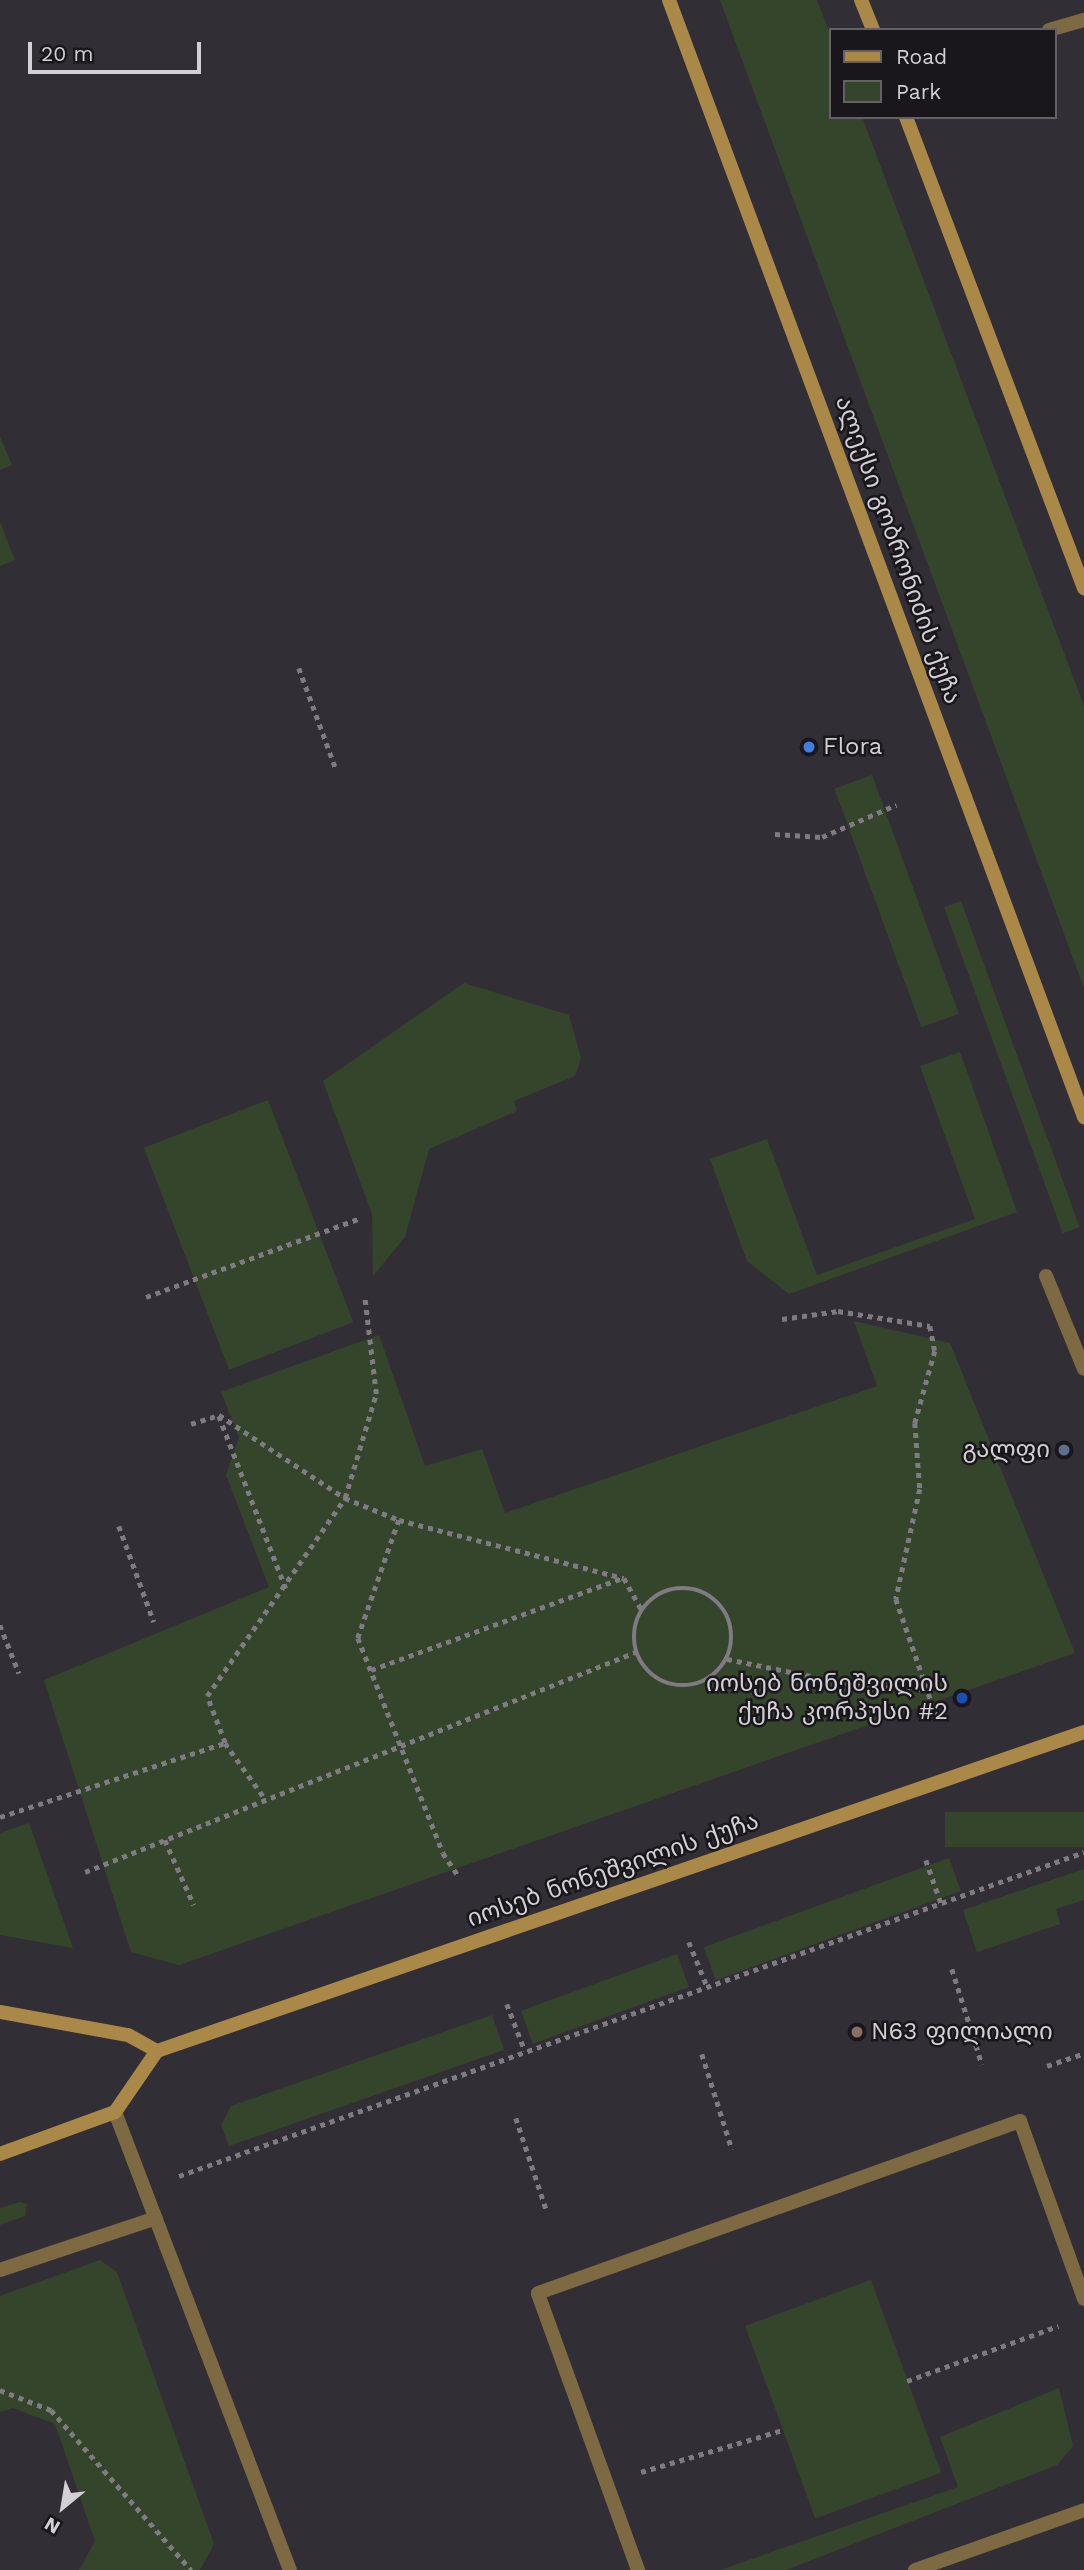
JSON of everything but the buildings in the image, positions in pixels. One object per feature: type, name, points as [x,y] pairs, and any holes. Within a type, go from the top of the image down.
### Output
[{"type":"main road","name":"ალექსი გობრონიძის ქუჩა","points":[[669,0],[1084,1117]]},
{"type":"main road","points":[[861,0],[872,28]]},
{"type":"main road","points":[[907,119],[1084,588]]},
{"type":"main road","name":"იოსებ ნონეშვილის ქუჩა","points":[[157,2050],[1084,1732]]},
{"type":"main road","points":[[0,2012],[128,2035],[157,2050],[115,2112],[0,2154]]},
{"type":"street","points":[[1056,28],[1084,20]]},
{"type":"street","points":[[1046,1276],[1084,1369]]},
{"type":"street","points":[[115,2112],[290,2570]]},
{"type":"street","points":[[638,2570],[538,2293],[1020,2121],[1084,2299]]},
{"type":"street","points":[[0,2270],[156,2218]]},
{"type":"street","points":[[915,2570],[1084,2510]]},
{"type":"path","points":[[299,668],[336,769]]},
{"type":"path","points":[[775,834],[822,837],[896,805]]},
{"type":"path","points":[[146,1297],[361,1218]]},
{"type":"path","points":[[266,1800],[225,1743],[207,1696],[286,1589],[345,1498],[376,1394],[365,1300]]},
{"type":"path","points":[[782,1319],[838,1311],[930,1326],[935,1351],[915,1423],[920,1489],[896,1599],[936,1715]]},
{"type":"path","points":[[219,1415],[345,1498],[399,1520],[624,1578],[642,1609],[636,1652],[653,1675],[679,1686],[706,1680],[727,1659],[731,1627],[701,1591],[668,1590],[642,1609]]},
{"type":"path","points":[[191,1424],[219,1415]]},
{"type":"path","points":[[219,1415],[286,1589]]},
{"type":"path","points":[[399,1520],[358,1638],[398,1747],[458,1875]]},
{"type":"path","points":[[119,1526],[155,1622]]},
{"type":"path","points":[[371,1670],[624,1578]]},
{"type":"path","points":[[0,1625],[19,1673]]},
{"type":"path","points":[[85,1872],[636,1652]]},
{"type":"path","points":[[727,1659],[865,1687],[926,1689]]},
{"type":"path","points":[[0,1817],[225,1743]]},
{"type":"path","points":[[166,1840],[194,1905]]},
{"type":"path","points":[[144,2187],[1084,1852]]},
{"type":"path","points":[[926,1860],[941,1903]]},
{"type":"path","points":[[689,1942],[706,1986]]},
{"type":"path","points":[[952,1969],[982,2064]]},
{"type":"path","points":[[507,2004],[525,2051]]},
{"type":"path","points":[[1047,2066],[1084,2053]]},
{"type":"path","points":[[702,2054],[732,2148]]},
{"type":"path","points":[[516,2118],[547,2212]]},
{"type":"path","points":[[907,2381],[1071,2322]]},
{"type":"path","points":[[0,2390],[51,2410],[191,2570]]},
{"type":"path","points":[[606,2482],[783,2430]]},
{"type":"green space","points":[[720,0],[817,0],[828,29],[828,119],[863,119],[1084,706],[1084,988]]},
{"type":"green space","points":[[0,437],[12,465],[0,470]]},
{"type":"green space","points":[[0,522],[15,560],[0,566]]},
{"type":"green space","points":[[872,775],[959,1014],[921,1027],[834,789]]},
{"type":"green space","points":[[961,901],[1080,1227],[1063,1233],[944,907]]},
{"type":"green space","points":[[464,983],[569,1015],[581,1058],[575,1076],[514,1101],[517,1111],[429,1149],[405,1237],[373,1276],[372,1214],[323,1081]]},
{"type":"green space","points":[[960,1052],[1017,1212],[789,1294],[747,1261],[710,1159],[767,1139],[817,1275],[975,1219],[920,1066]]},
{"type":"green space","points":[[268,1100],[353,1322],[229,1370],[144,1148]]},
{"type":"green space","points":[[854,1321],[950,1343],[1075,1653],[179,1965],[131,1952],[44,1680],[269,1587],[226,1475],[239,1437],[221,1392],[379,1335],[425,1466],[482,1449],[505,1513],[877,1386]]},
{"type":"green space","points":[[945,1812],[1084,1812],[1084,1847],[945,1847]]},
{"type":"green space","points":[[29,1823],[73,1948],[0,1935],[0,1833]]},
{"type":"green space","points":[[949,1858],[961,1891],[716,1980],[704,1947]]},
{"type":"green space","points":[[1084,1869],[1084,1900],[1056,1909],[1060,1924],[977,1952],[963,1910]]},
{"type":"green space","points":[[677,1954],[689,1987],[533,2044],[521,2011]]},
{"type":"green space","points":[[492,2015],[504,2050],[229,2146],[221,2125],[231,2106]]},
{"type":"green space","points":[[19,2202],[27,2204],[25,2216],[0,2225],[0,2208]]},
{"type":"green space","points":[[100,2260],[117,2272],[214,2544],[200,2570],[79,2570],[95,2541],[55,2424],[13,2408],[0,2412],[0,2296]]},
{"type":"green space","points":[[871,2280],[941,2473],[815,2518],[745,2326]]},
{"type":"green space","points":[[1059,2388],[1073,2446],[1057,2465],[786,2570],[720,2570],[958,2487],[940,2437]]},
{"type":"place","name":"Flora","points":[[809,747]]},
{"type":"place","name":"გალფი","points":[[1064,1450]]},
{"type":"place","name":"იოსებ ნონეშვილის ქუჩა კორპუსი #2","points":[[962,1698]]},
{"type":"place","name":"N63 ფილიალი","points":[[857,2032]]}]
